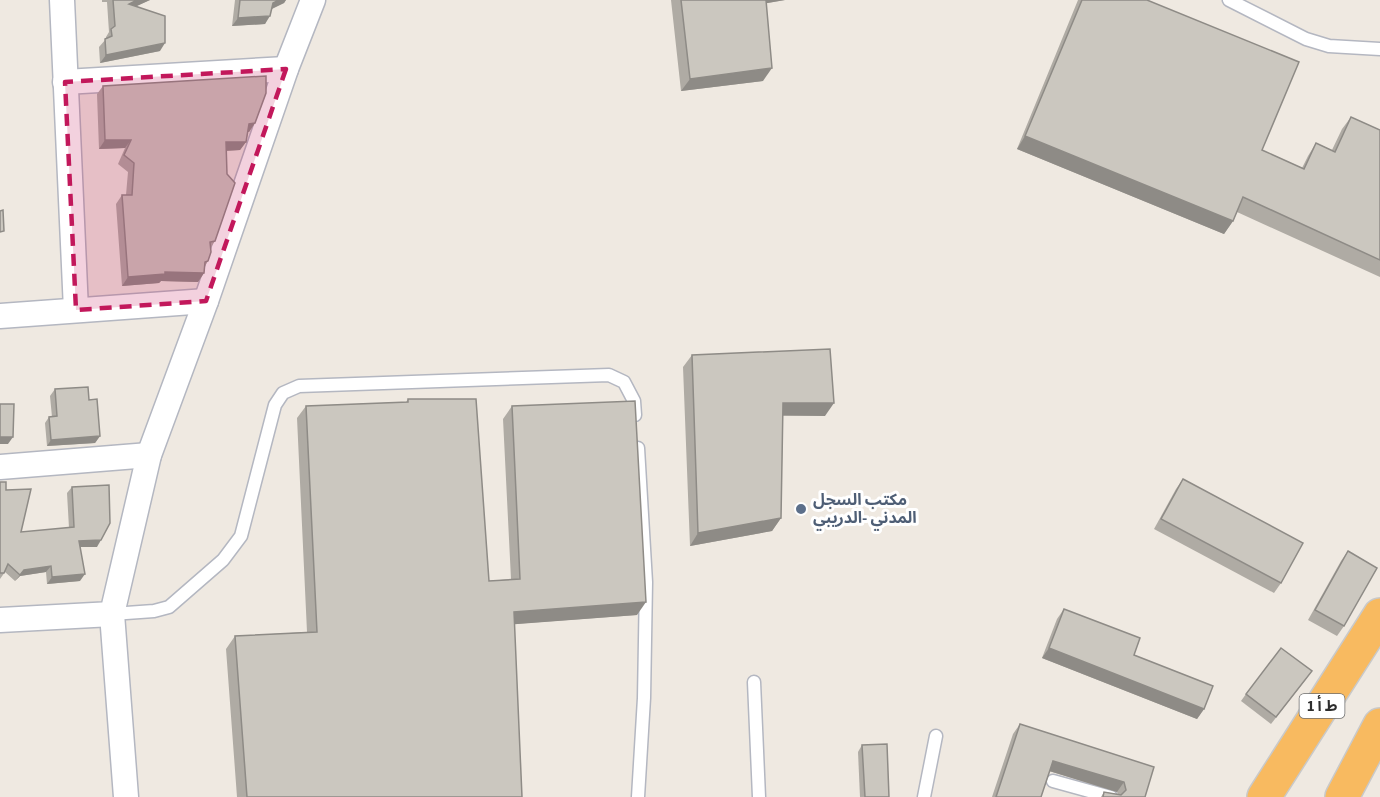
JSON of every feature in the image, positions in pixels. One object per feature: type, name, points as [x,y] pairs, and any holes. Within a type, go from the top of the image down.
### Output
[{"type":"highway","name":"ط أ 1","points":[[1264,797],[1380,615]]},
{"type":"highway","points":[[1342,797],[1380,725]]},
{"type":"street","points":[[62,0],[76,310]]},
{"type":"street","points":[[126,797],[112,614],[149,455],[206,301],[286,69],[313,0]]},
{"type":"street","points":[[65,82],[286,69]]},
{"type":"street","points":[[0,316],[206,301]]},
{"type":"street","points":[[0,467],[149,455]]},
{"type":"street","points":[[0,620],[112,614]]},
{"type":"lane","points":[[1229,0],[1306,39],[1329,46],[1380,50]]},
{"type":"lane","points":[[112,614],[169,607],[223,560],[241,536],[275,405],[283,393],[299,386],[609,375],[624,382],[634,401],[636,430],[646,582],[644,698],[638,797]]},
{"type":"lane","points":[[754,682],[759,797]]},
{"type":"lane","points":[[924,797],[936,736]]},
{"type":"lane","points":[[1053,782],[1112,797]]},
{"type":"highlighted area","points":[[286,69],[206,301],[76,310],[65,82]]},
{"type":"building","points":[[113,0],[137,0],[129,4],[165,16],[165,43],[106,55],[105,39],[112,36],[111,29],[115,26]]},
{"type":"building","points":[[240,0],[279,0],[273,3],[270,16],[238,18]]},
{"type":"building","points":[[681,0],[766,0],[772,68],[690,79]]},
{"type":"building","points":[[1082,0],[1147,0],[1299,62],[1262,150],[1304,169],[1316,143],[1335,152],[1351,117],[1380,130],[1380,260],[1243,197],[1233,221],[1025,136]]},
{"type":"building","points":[[266,76],[266,93],[255,123],[249,124],[246,142],[226,142],[227,174],[235,183],[215,241],[210,242],[211,252],[208,261],[205,262],[204,273],[165,272],[165,274],[128,277],[122,195],[132,195],[134,163],[124,155],[131,140],[105,140],[103,86]]},
{"type":"building","points":[[3,210],[4,231],[0,232],[0,211]]},
{"type":"building","points":[[830,349],[834,403],[783,403],[781,518],[698,533],[692,355]]},
{"type":"building","points":[[88,387],[89,400],[97,399],[100,436],[51,440],[49,417],[57,416],[55,389]]},
{"type":"building","points":[[408,399],[476,399],[489,581],[520,579],[512,406],[635,401],[646,602],[514,612],[522,797],[247,797],[235,636],[317,632],[306,406],[408,402]]},
{"type":"building","points":[[0,404],[14,404],[13,437],[0,437]]},
{"type":"building","points":[[1183,479],[1303,543],[1281,583],[1161,519]]},
{"type":"building","points":[[0,482],[6,482],[6,490],[31,489],[21,532],[74,527],[72,487],[109,485],[110,523],[101,540],[79,541],[85,574],[52,577],[51,566],[24,570],[20,575],[8,564],[4,573],[0,573]]},
{"type":"building","points":[[1348,551],[1377,568],[1344,626],[1315,610]]},
{"type":"building","points":[[1064,609],[1140,638],[1134,655],[1213,686],[1204,709],[1049,648]]},
{"type":"building","points":[[1281,648],[1312,671],[1276,717],[1246,694]]},
{"type":"building","points":[[1020,724],[1154,767],[1145,797],[1103,797],[1104,792],[1121,795],[1126,790],[1124,782],[1053,761],[1041,797],[996,797]]},
{"type":"building","points":[[887,744],[889,797],[865,797],[862,745]]},
{"type":"place","name":"مكتب السجل المدني -الدريبي","points":[[801,509]]}]
